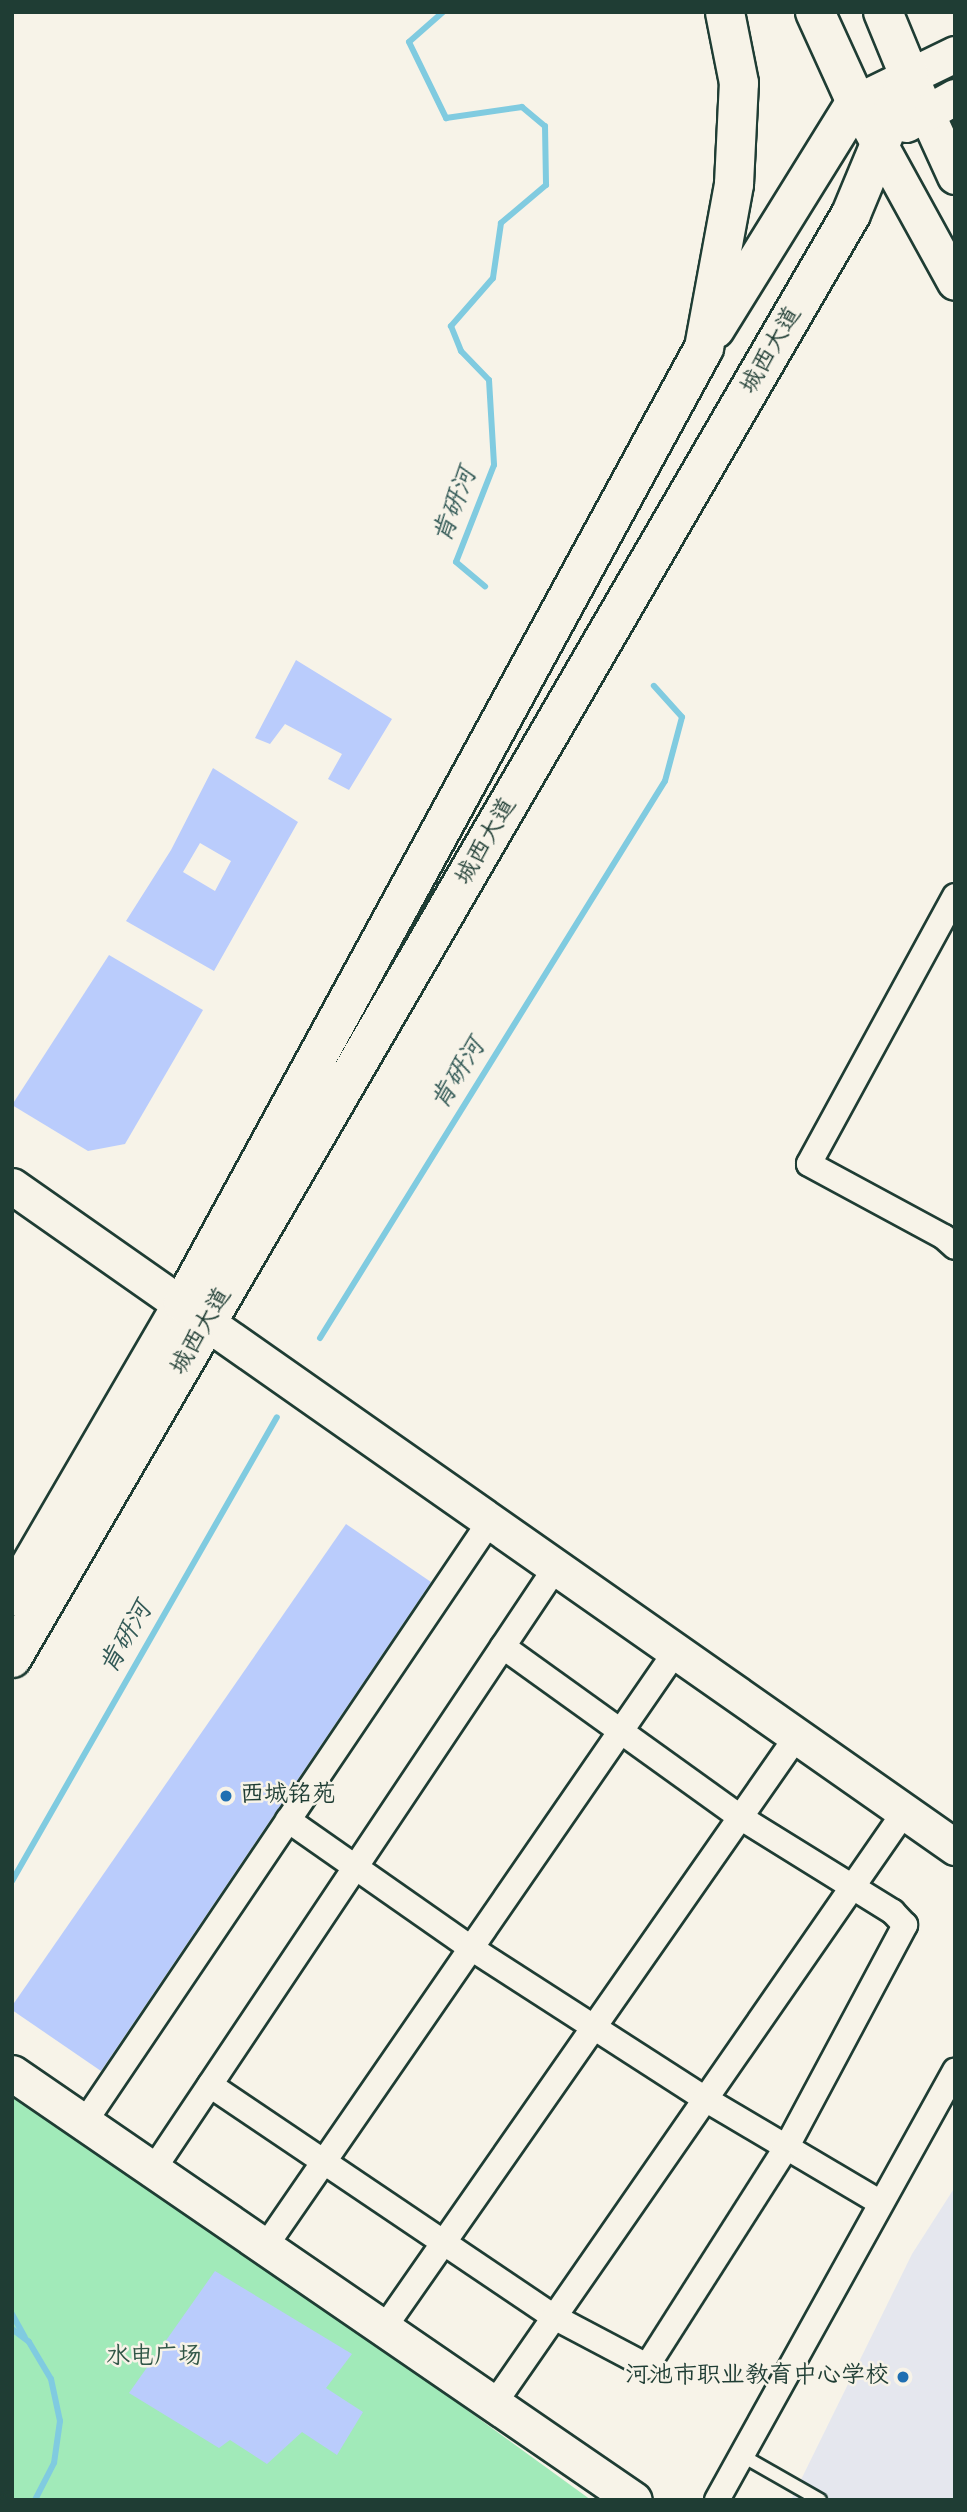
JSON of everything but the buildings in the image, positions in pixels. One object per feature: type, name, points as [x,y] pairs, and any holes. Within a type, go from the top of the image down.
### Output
[{"type":"main road","name":"城西大道","points":[[12,1658],[704,348],[734,184],[739,83],[725,12]]},
{"type":"main road","points":[[704,348],[856,102],[815,12]]},
{"type":"main road","points":[[883,12],[909,75]]},
{"type":"main road","name":"城西大道","points":[[12,1597],[195,1313],[851,214],[877,144],[909,75]]},
{"type":"street","points":[[955,54],[856,102],[955,282]]},
{"type":"street","points":[[909,75],[940,104],[955,176]]},
{"type":"street","points":[[877,144],[940,104]]},
{"type":"street","points":[[955,896],[810,1164],[944,1237],[955,1247]]},
{"type":"street","points":[[12,1185],[955,1847]]},
{"type":"street","points":[[84,2123],[490,1521]]},
{"type":"street","points":[[153,2170],[556,1567]]},
{"type":"street","points":[[209,2084],[554,2317],[647,2366],[786,2148],[905,1925],[893,1912],[740,1817],[503,1647]]},
{"type":"street","points":[[265,2247],[676,1651]]},
{"type":"street","points":[[384,2328],[797,1736]]},
{"type":"street","points":[[494,2404],[905,1811]]},
{"type":"street","points":[[288,1820],[471,1948],[595,2025],[705,2099],[881,2203]]},
{"type":"street","points":[[717,2500],[955,2071]]},
{"type":"street","points":[[12,2073],[634,2500]]},
{"type":"lane","points":[[741,2455],[820,2500]]},
{"type":"shaded area","name":"河池市职业教育中心学校","points":[[955,2187],[955,2500],[791,2500],[912,2254]]},
{"type":"green space","name":"水电广场","points":[[12,2082],[441,2391],[591,2500],[12,2500]]},
{"type":"waterway","name":"肯研河","points":[[443,12],[409,42],[446,118],[522,107],[545,126],[546,185],[501,223],[493,278],[451,326],[461,351],[489,380],[494,465],[456,562],[485,586]]},
{"type":"waterway","name":"肯研河","points":[[320,1338],[665,781],[682,717],[654,686]]},
{"type":"waterway","name":"肯研河","points":[[12,1881],[277,1417]]},
{"type":"waterway","points":[[12,2314],[25,2337]]},
{"type":"waterway","points":[[12,2329],[29,2342],[51,2379],[60,2421],[54,2463],[35,2500]]},
{"type":"place","name":"西城铭苑","points":[[226,1796]]},
{"type":"place","name":"河池市职业教育中心学校","points":[[903,2377]]}]
